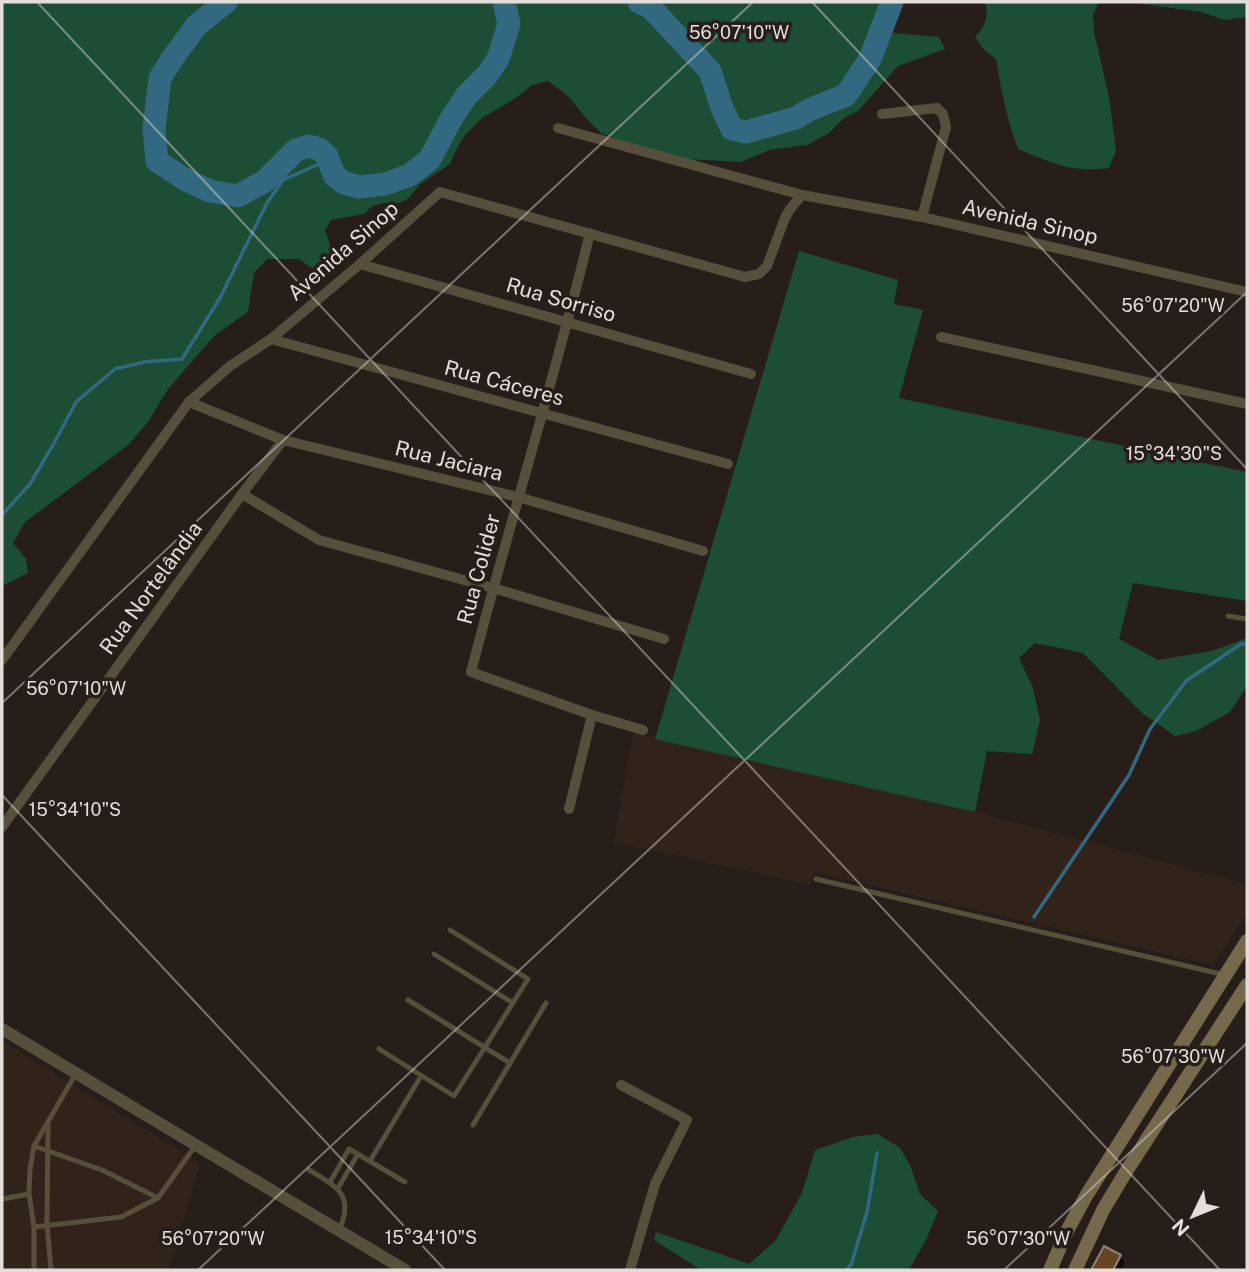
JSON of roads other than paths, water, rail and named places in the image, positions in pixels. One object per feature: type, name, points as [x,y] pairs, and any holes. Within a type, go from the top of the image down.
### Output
[{"type":"main road","points":[[1050,1270],[1082,1203],[1247,941]]},
{"type":"main road","points":[[1073,1270],[1127,1170],[1247,985]]},
{"type":"main road","points":[[1073,1270],[1082,1228],[1082,1203]]},
{"type":"street","points":[[882,114],[937,107],[943,114],[946,127],[922,217]]},
{"type":"street","name":"Avenida Sinop","points":[[558,128],[802,195],[922,217],[1247,292]]},
{"type":"street","name":"Avenida Sinop","points":[[2,660],[189,402],[230,366],[271,339],[440,192],[745,277],[753,276],[767,266],[785,218],[802,195]]},
{"type":"street","name":"Rua Colider","points":[[590,233],[471,672],[592,715]]},
{"type":"street","name":"Rua Sorriso","points":[[360,264],[751,374]]},
{"type":"street","points":[[941,337],[1247,404]]},
{"type":"street","name":"Rua Cáceres","points":[[271,339],[728,464]]},
{"type":"street","name":"Rua Jaciara","points":[[189,402],[283,440],[518,498],[703,551]]},
{"type":"street","name":"Rua Nortelândia","points":[[2,827],[283,440]]},
{"type":"street","points":[[242,494],[319,540],[664,639]]},
{"type":"street","points":[[569,809],[592,715],[643,730]]},
{"type":"street","points":[[2,1029],[405,1270]]},
{"type":"street","points":[[621,1085],[687,1120],[655,1184],[630,1270]]},
{"type":"lane","points":[[1228,616],[1247,619]]},
{"type":"lane","points":[[816,879],[1225,975]]},
{"type":"lane","points":[[379,1049],[454,1096],[528,979],[450,930]]},
{"type":"lane","points":[[434,954],[513,1003]]},
{"type":"lane","points":[[408,1000],[510,1063]]},
{"type":"lane","points":[[472,1125],[546,1003]]},
{"type":"lane","points":[[48,1122],[47,1226],[51,1268],[34,1269],[34,1227],[29,1194],[34,1146],[76,1073]]},
{"type":"lane","points":[[370,1161],[421,1076]]},
{"type":"lane","points":[[34,1227],[121,1217],[158,1199],[196,1145]]},
{"type":"lane","points":[[34,1146],[102,1170],[158,1199]]},
{"type":"lane","points":[[330,1182],[349,1149],[405,1182]]},
{"type":"lane","points":[[338,1188],[358,1154]]},
{"type":"lane","points":[[309,1170],[330,1182],[343,1195],[345,1216],[339,1231]]},
{"type":"lane","points":[[2,1199],[29,1194]]},
{"type":"waterway","points":[[226,2],[197,25],[160,78],[154,129],[157,161],[186,180],[210,191],[238,196],[265,181],[296,150],[309,146],[319,149],[327,156],[334,175],[344,183],[360,187],[385,184],[410,175],[430,159],[467,95],[487,75],[498,59],[509,24],[504,2]]},
{"type":"waterway","points":[[639,2],[651,8],[710,71],[732,129],[746,132],[796,118],[846,95],[870,59],[892,2]]},
{"type":"waterway","points":[[2,515],[30,484],[76,402],[115,369],[144,362],[182,359],[220,298],[267,203],[283,180],[328,160]]},
{"type":"waterway","points":[[1034,917],[1129,775],[1150,729],[1186,681],[1241,644],[1247,644]]},
{"type":"waterway","points":[[846,1270],[851,1265],[867,1212],[877,1153]]}]
